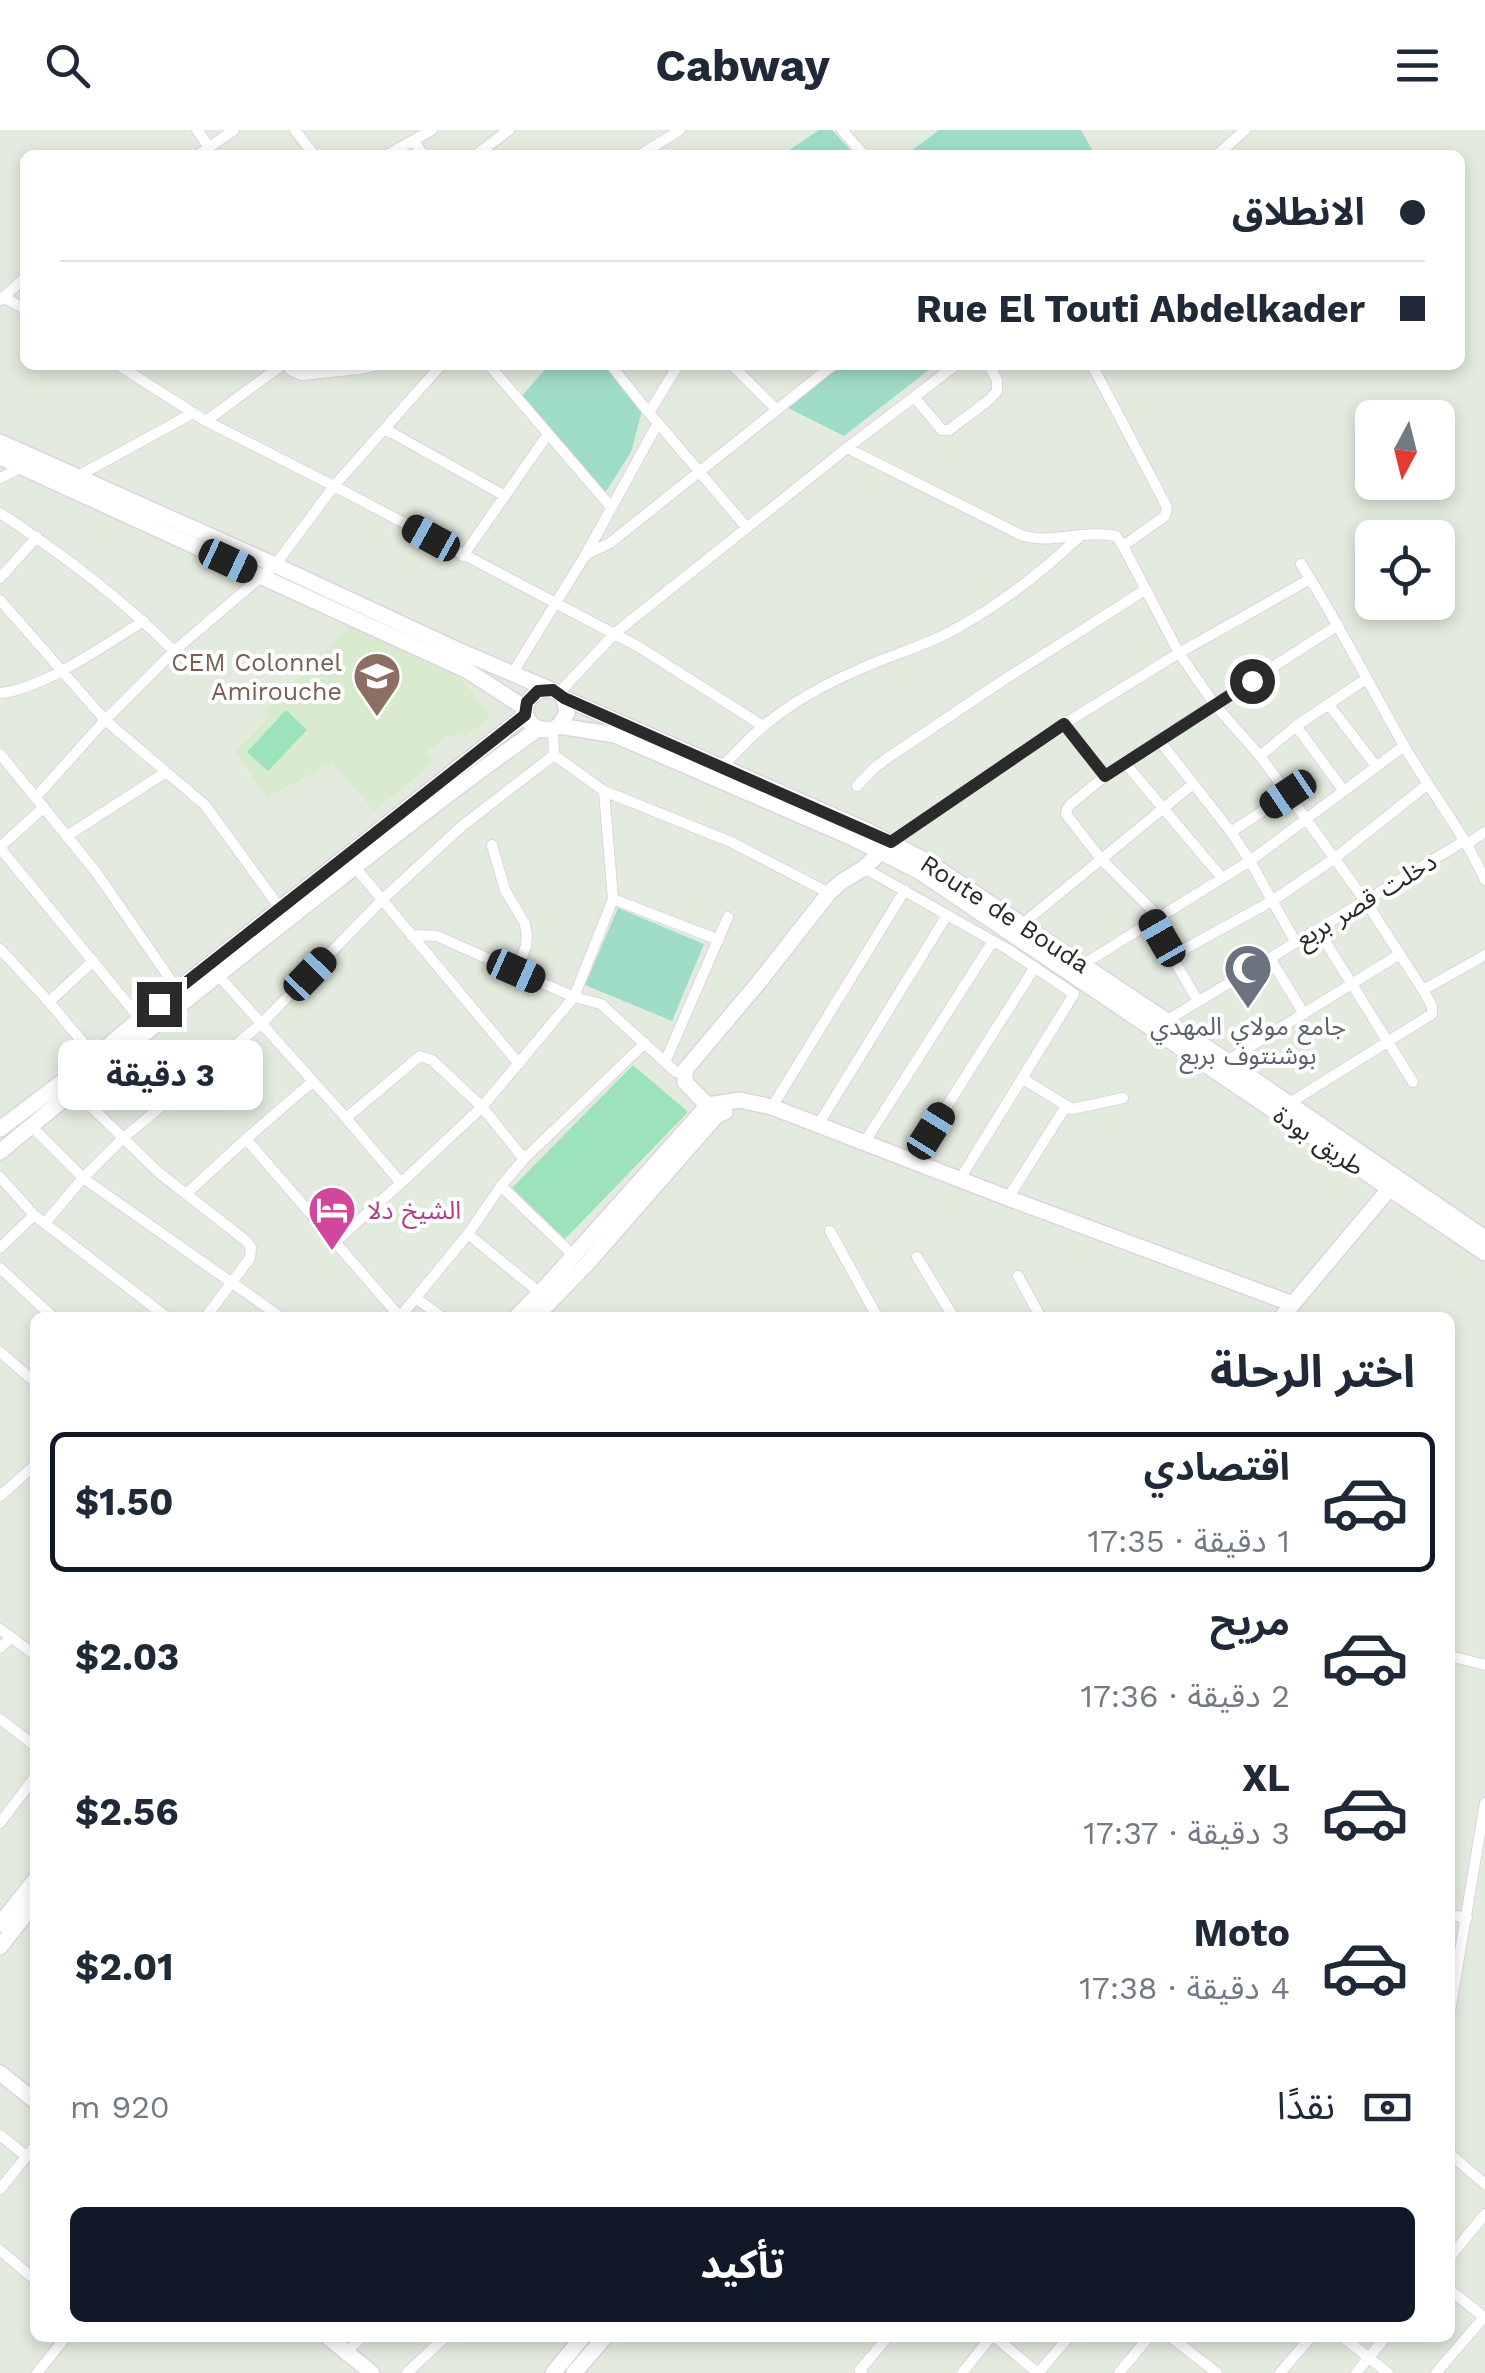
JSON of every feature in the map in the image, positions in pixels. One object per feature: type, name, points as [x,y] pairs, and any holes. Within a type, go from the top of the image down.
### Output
[{"type":"main road","points":[[0,442],[26,462],[456,665],[550,728]]},
{"type":"main road","points":[[0,456],[26,462]]},
{"type":"main road","name":"Route de Bouda","points":[[26,462],[78,476],[722,767],[886,846],[1159,1026]]},
{"type":"main road","points":[[544,689],[559,694],[568,713],[550,728],[475,774],[30,1126],[2,1140],[140,1019],[525,712],[530,696],[544,689]]},
{"type":"main road","name":"Route de Bouda","points":[[550,728],[614,735],[928,862],[1082,965],[1159,1026]]},
{"type":"main road","points":[[712,1110],[685,1082],[683,1074],[829,892],[864,868],[886,846]]},
{"type":"main road","name":"طريق بودة","points":[[1159,1026],[1227,1061],[1478,1238],[1485,1253]]},
{"type":"main road","name":"طريق بودة","points":[[1159,1026],[1390,1188],[1478,1238]]},
{"type":"main road","points":[[521,1312],[724,1101],[752,1101],[772,1107],[1293,1304]]},
{"type":"main road","points":[[540,1312],[585,1266],[712,1110]]},
{"type":"main road","points":[[1286,1312],[1390,1188]]},
{"type":"main road","points":[[0,1924],[30,1886]]},
{"type":"main road","points":[[0,1946],[30,1908]]},
{"type":"main road","points":[[0,2073],[30,2094]]},
{"type":"main road","points":[[334,2342],[372,2373]]},
{"type":"main road","points":[[553,2373],[579,2342]]},
{"type":"main road","points":[[574,2373],[601,2342]]},
{"type":"street","points":[[197,130],[209,147]]},
{"type":"street","points":[[205,150],[234,130]]},
{"type":"street","points":[[295,130],[310,150]]},
{"type":"street","points":[[483,150],[510,130]]},
{"type":"street","points":[[648,150],[680,130]]},
{"type":"street","points":[[842,130],[860,150]]},
{"type":"street","points":[[1223,150],[1245,130]]},
{"type":"street","points":[[396,150],[426,131]]},
{"type":"street","points":[[412,141],[420,150]]},
{"type":"street","points":[[126,370],[206,421],[615,633],[763,726]]},
{"type":"street","points":[[206,421],[277,370]]},
{"type":"street","points":[[291,370],[301,375],[349,370]]},
{"type":"street","points":[[36,796],[174,651],[275,564],[334,486],[437,370]]},
{"type":"street","points":[[493,370],[611,507]]},
{"type":"street","points":[[615,370],[747,528]]},
{"type":"street","points":[[649,413],[675,370]]},
{"type":"street","points":[[737,370],[777,410]]},
{"type":"street","points":[[586,554],[610,543],[827,370]]},
{"type":"street","points":[[559,694],[615,633],[949,370]]},
{"type":"street","points":[[914,396],[942,430],[949,430],[997,391],[998,380],[992,370]]},
{"type":"street","points":[[1095,370],[1167,507],[1165,516],[1123,546]]},
{"type":"street","points":[[78,476],[193,413]]},
{"type":"street","points":[[512,674],[586,554],[658,423]]},
{"type":"street","points":[[385,429],[505,496]]},
{"type":"street","points":[[464,556],[548,434]]},
{"type":"street","points":[[847,448],[1021,535],[1044,540],[1116,536],[1179,653],[1366,902],[1424,990],[1432,1014],[1288,1104]]},
{"type":"street","points":[[0,478],[26,462]]},
{"type":"street","points":[[0,513],[82,568],[174,651]]},
{"type":"street","points":[[722,767],[763,726],[818,689],[944,634],[988,610],[1033,580],[1080,536]]},
{"type":"street","points":[[0,578],[37,538]]},
{"type":"street","points":[[1300,564],[1485,880]]},
{"type":"street","points":[[886,846],[1064,724],[1310,579]]},
{"type":"street","points":[[857,786],[889,757],[1145,590]]},
{"type":"street","points":[[0,600],[105,720],[205,806],[280,908]]},
{"type":"street","points":[[0,692],[20,690],[144,621]]},
{"type":"street","points":[[1198,1001],[1155,919],[1066,814],[1067,809],[1105,776],[1338,625]]},
{"type":"street","points":[[1260,756],[1296,726],[1366,679]]},
{"type":"street","points":[[1329,705],[1376,766]]},
{"type":"street","points":[[1064,724],[1105,776]]},
{"type":"street","points":[[1296,726],[1344,791]]},
{"type":"street","points":[[550,728],[554,755],[604,791],[731,842],[829,892]]},
{"type":"street","points":[[1159,740],[1231,832],[1296,943]]},
{"type":"street","points":[[1082,965],[1250,861],[1404,746]]},
{"type":"street","points":[[0,754],[96,872],[178,990]]},
{"type":"street","points":[[44,1223],[122,1139],[262,1022],[382,900],[462,826],[554,755]]},
{"type":"street","points":[[1125,763],[1222,878]]},
{"type":"street","points":[[67,836],[166,772]]},
{"type":"street","points":[[1020,925],[1193,784]]},
{"type":"street","points":[[1172,956],[1272,901],[1335,858],[1428,784]]},
{"type":"street","points":[[335,1242],[482,1107],[574,997],[612,899],[604,791]]},
{"type":"street","points":[[1231,832],[1288,794]]},
{"type":"street","points":[[44,807],[0,848],[140,1019]]},
{"type":"street","name":"دخلت قصر بربع","points":[[1159,1026],[1485,832]]},
{"type":"street","points":[[492,845],[506,890],[527,936],[516,971]]},
{"type":"street","points":[[355,868],[519,1064]]},
{"type":"street","points":[[864,868],[993,941],[1074,996],[960,1179]]},
{"type":"street","points":[[772,1107],[904,890]]},
{"type":"street","points":[[612,899],[719,940]]},
{"type":"street","points":[[818,1125],[947,914]]},
{"type":"street","points":[[665,1062],[728,917]]},
{"type":"street","points":[[1318,930],[1412,1082]]},
{"type":"street","points":[[411,935],[436,936],[574,997],[601,1004],[676,1072],[683,1074]]},
{"type":"street","points":[[864,1142],[993,941]]},
{"type":"street","points":[[0,949],[95,1057]]},
{"type":"street","points":[[1227,1061],[1400,954]]},
{"type":"street","points":[[1424,990],[1485,955]]},
{"type":"street","points":[[1270,958],[1304,1014]]},
{"type":"street","points":[[48,1002],[93,960]]},
{"type":"street","points":[[912,1161],[1034,967]]},
{"type":"street","points":[[218,974],[401,1183]]},
{"type":"street","points":[[404,1312],[524,1159],[645,1043]]},
{"type":"street","points":[[346,1118],[420,1056],[432,1060],[482,1107],[524,1159]]},
{"type":"street","points":[[1023,1079],[1077,1109],[1123,1098]]},
{"type":"street","points":[[186,1194],[312,1082]]},
{"type":"street","points":[[74,1090],[122,1139],[251,1247],[250,1258],[210,1312]]},
{"type":"street","points":[[1008,1198],[1066,1106]]},
{"type":"street","points":[[30,1126],[82,1178],[274,1312]]},
{"type":"street","points":[[246,1139],[396,1312]]},
{"type":"street","points":[[0,1177],[34,1215],[160,1312]]},
{"type":"street","points":[[501,1186],[574,1256]]},
{"type":"street","points":[[0,1248],[34,1215]]},
{"type":"street","points":[[830,1232],[875,1312]]},
{"type":"street","points":[[468,1234],[540,1294]]},
{"type":"street","points":[[917,1257],[950,1312]]},
{"type":"street","points":[[0,1268],[48,1312]]},
{"type":"street","points":[[1018,1276],[1037,1312]]},
{"type":"street","points":[[416,1298],[435,1312]]},
{"type":"street","points":[[0,1352],[30,1378]]},
{"type":"street","points":[[0,1496],[30,1469]]},
{"type":"street","points":[[0,1629],[30,1652]]},
{"type":"street","points":[[0,1648],[11,1637]]},
{"type":"street","points":[[1455,1661],[1485,1665]]},
{"type":"street","points":[[0,1719],[30,1742]]},
{"type":"street","points":[[0,1823],[5,1806],[30,1782]]},
{"type":"street","points":[[1455,1984],[1485,1803]]},
{"type":"street","points":[[1472,1893],[1485,1895]]},
{"type":"street","points":[[1455,1916],[1467,1918]]},
{"type":"street","points":[[0,2135],[26,2156]]},
{"type":"street","points":[[0,2189],[30,2152]]},
{"type":"street","points":[[1455,2159],[1485,2184]]},
{"type":"street","points":[[1455,2251],[1485,2214]]},
{"type":"street","points":[[0,2250],[30,2276]]},
{"type":"street","points":[[1436,2373],[1484,2318],[1455,2294]]},
{"type":"street","points":[[37,2373],[62,2342]]},
{"type":"street","points":[[347,2352],[356,2342]]},
{"type":"street","points":[[407,2373],[440,2342]]},
{"type":"street","points":[[862,2372],[884,2342]]},
{"type":"street","points":[[962,2373],[989,2342]]},
{"type":"street","points":[[998,2342],[1038,2373],[1065,2342]]},
{"type":"street","points":[[1119,2373],[1145,2342]]},
{"type":"street","points":[[1177,2342],[1217,2373]]},
{"type":"street","points":[[1280,2373],[1307,2342]]},
{"type":"street","points":[[1349,2342],[1388,2373]]},
{"type":"street","points":[[1356,2373],[1382,2342]]},
{"type":"shaded area","points":[[819,130],[832,130],[850,150],[789,150]]},
{"type":"shaded area","points":[[939,130],[1081,130],[1092,150],[913,150]]},
{"type":"shaded area","points":[[545,370],[609,370],[642,411],[631,452],[605,493],[521,397]]},
{"type":"shaded area","points":[[830,370],[929,370],[844,436],[784,406]]},
{"type":"shaded area","name":"CEM Colonnel Amirouche","points":[[352,624],[454,668],[490,717],[465,737],[460,733],[454,737],[449,734],[426,753],[433,763],[374,811],[332,763],[267,797],[235,752],[266,720],[264,712]]},
{"type":"shaded area","points":[[618,908],[704,944],[672,1021],[585,985]]},
{"type":"green space","points":[[286,710],[307,730],[268,771],[247,752]]},
{"type":"green space","points":[[633,1065],[688,1112],[565,1239],[512,1188]]},
{"type":"place","name":"CEM Colonnel Amirouche","points":[[377,718]]},
{"type":"place","name":"جامع مولاي المهدي بوشنتوف بربع","points":[[1248,1010]]},
{"type":"place","name":"الشيخ دلا","points":[[332,1252]]},
{"type":"route","points":[[159,1004],[525,715],[530,696],[544,689],[891,842],[1064,724],[1105,776],[1252,681]]}]
